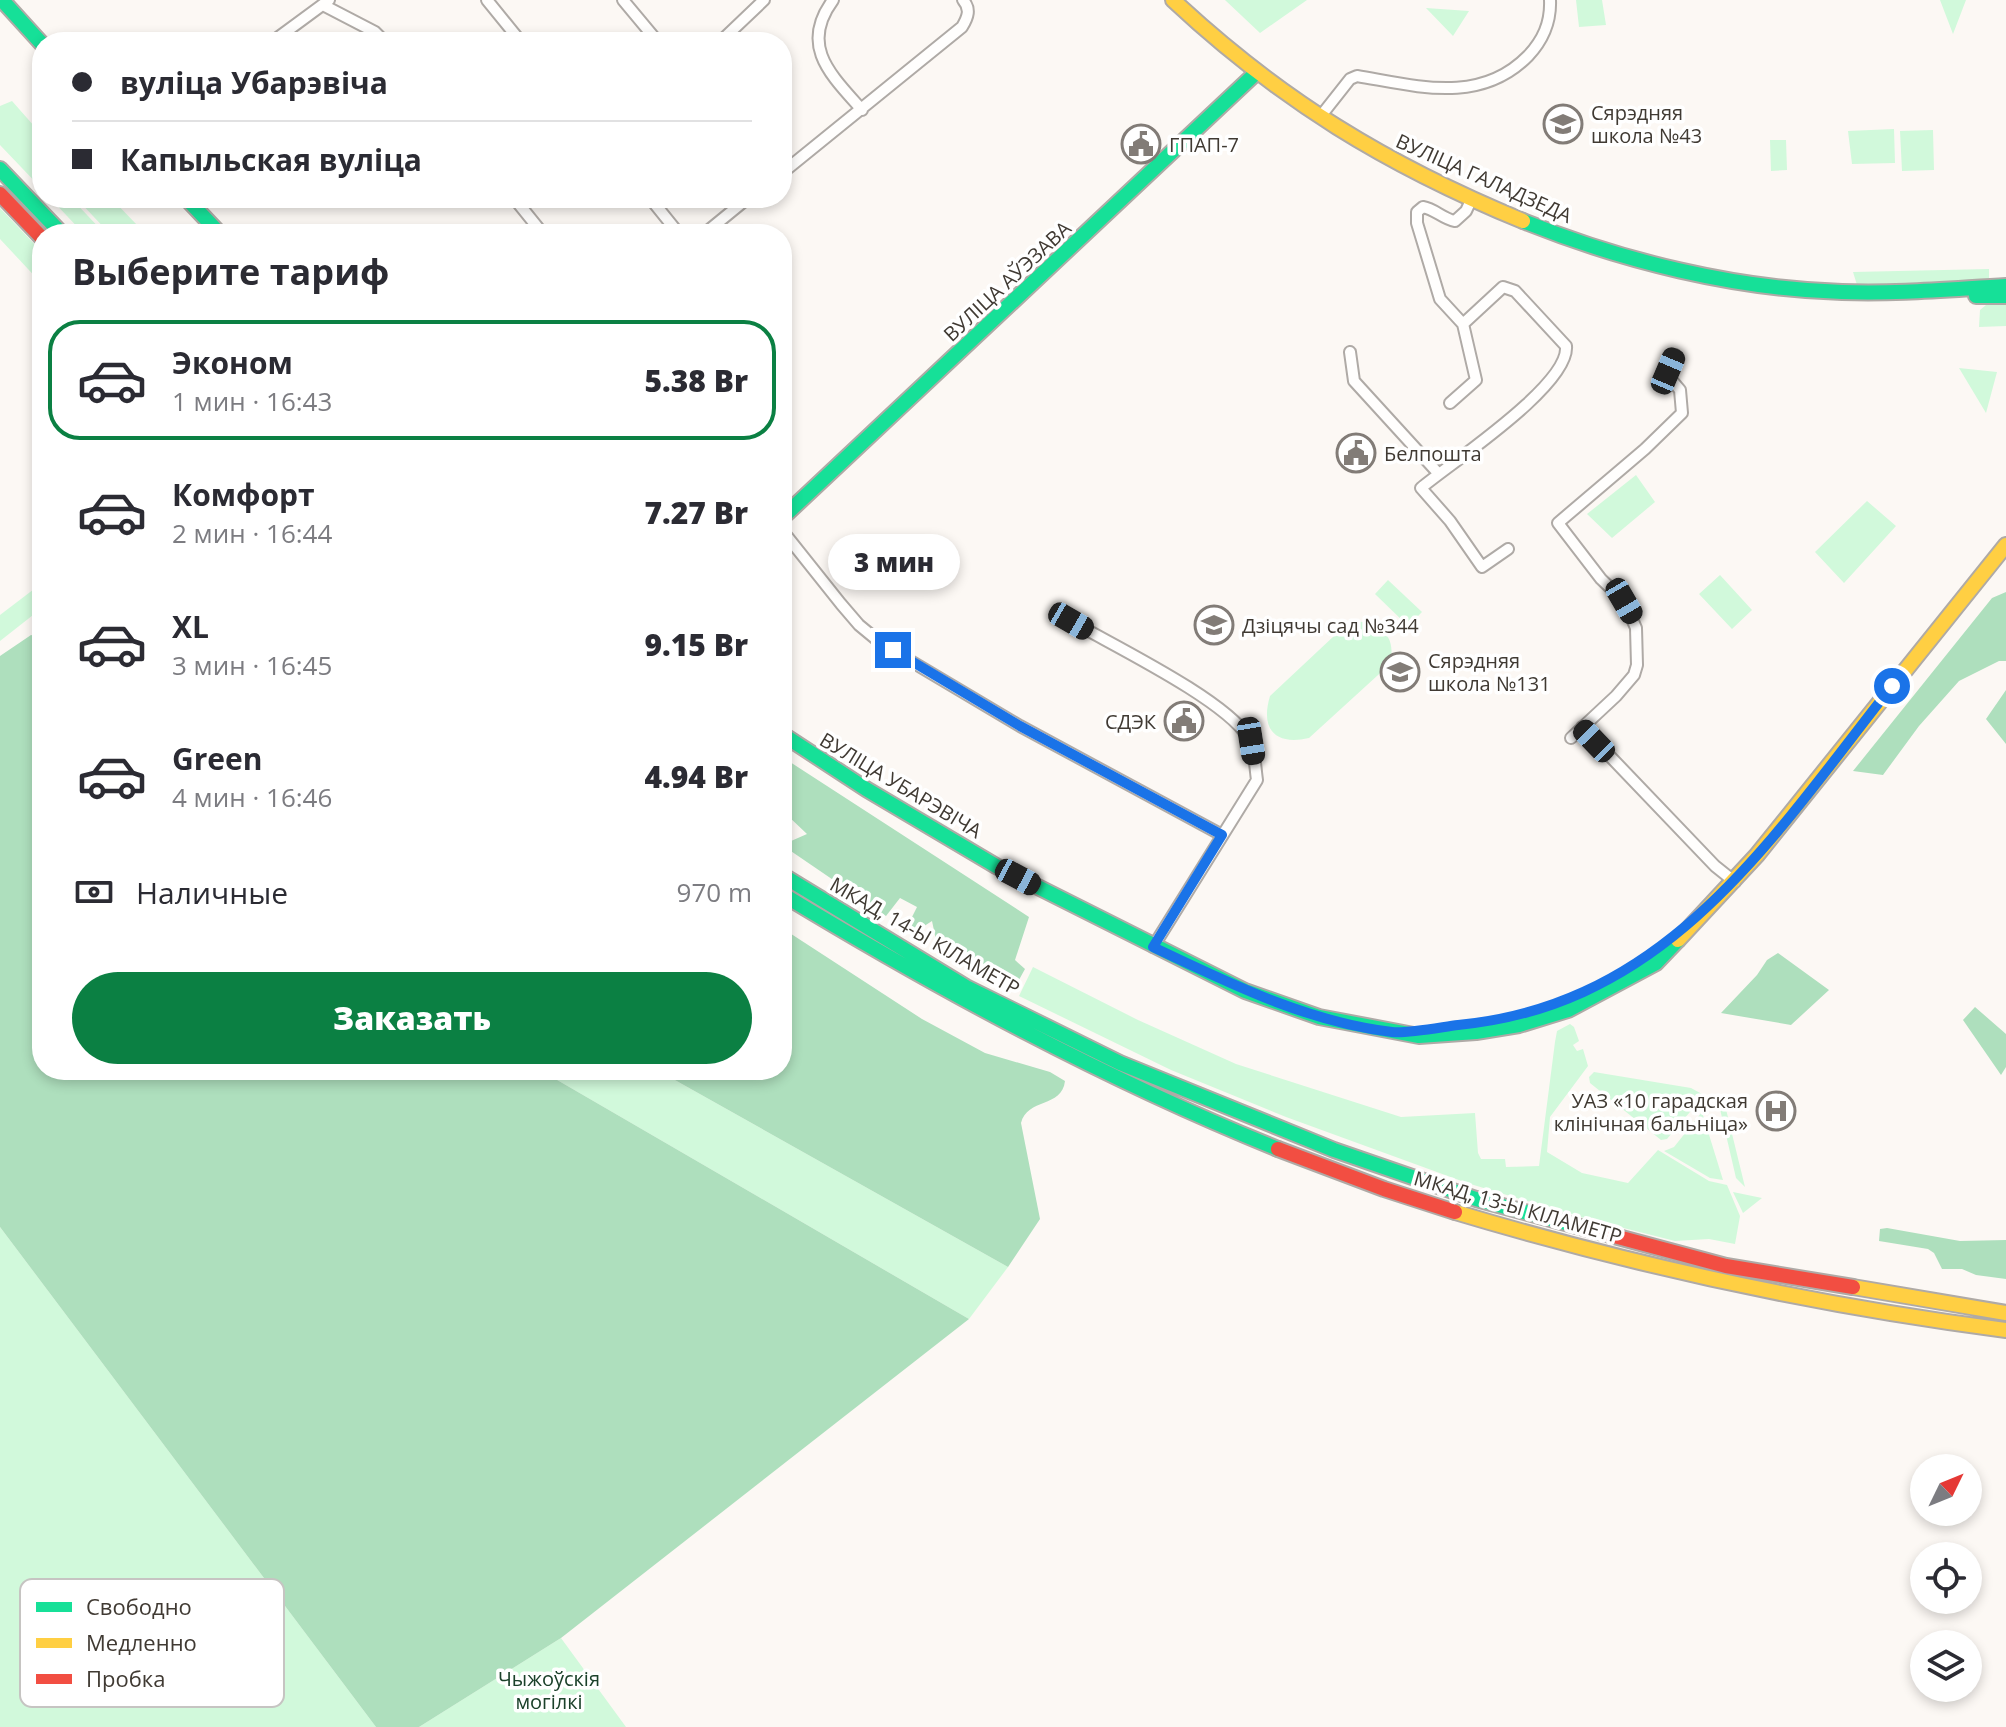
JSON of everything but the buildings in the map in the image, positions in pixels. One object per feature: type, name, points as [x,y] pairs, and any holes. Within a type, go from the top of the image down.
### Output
[{"type":"main road","points":[[2,0],[32,33]]},
{"type":"main road","name":"ВУЛІЦА ГАЛАДЗЕДА","points":[[1173,0],[1278,90],[1469,204],[1674,269],[1819,291],[2006,286]]},
{"type":"main road","name":"ВУЛІЦА АЎЭЗАВА","points":[[792,509],[1257,72]]},
{"type":"main road","points":[[0,169],[32,203]]},
{"type":"main road","points":[[0,194],[32,228]]},
{"type":"main road","points":[[37,208],[52,224]]},
{"type":"main road","points":[[195,208],[211,224]]},
{"type":"main road","name":"ВУЛІЦА ГАЛАДЗЕДА","points":[[1872,291],[1931,298],[2006,296]]},
{"type":"main road","name":"ВУЛІЦА УБАРЭВІЧА","points":[[792,741],[866,789],[996,866],[1245,991],[1319,1017],[1396,1033],[1419,1036],[1476,1032],[1519,1025],[1568,1010],[1656,963],[1687,926],[1735,882],[2006,545]]},
{"type":"main road","name":"МКАД, 14-Ы КІЛАМЕТР","points":[[792,881],[966,987],[1051,1029]]},
{"type":"main road","name":"МКАД, 14-Ы КІЛАМЕТР","points":[[792,900],[892,962],[1044,1044]]},
{"type":"main road","name":"МКАД, 13-Ы КІЛАМЕТР","points":[[1051,1029],[1120,1063],[1334,1150],[1476,1199],[1726,1266],[2006,1313]]},
{"type":"main road","name":"МКАД, 13-Ы КІЛАМЕТР","points":[[1044,1044],[1225,1127],[1382,1189],[1482,1221],[1705,1278],[1924,1320],[2006,1330]]},
{"type":"street","points":[[487,0],[513,32]]},
{"type":"street","points":[[623,0],[650,32]]},
{"type":"street","points":[[730,32],[764,0]]},
{"type":"street","points":[[833,0],[818,29],[818,47],[831,75],[862,110]]},
{"type":"street","points":[[792,165],[962,27],[968,17],[963,0]]},
{"type":"street","points":[[1320,117],[1350,79],[1357,76],[1449,89],[1490,82],[1505,75],[1546,34],[1550,0]]},
{"type":"street","points":[[286,32],[326,2],[375,32]]},
{"type":"street","points":[[1450,403],[1476,380],[1463,324],[1440,299],[1417,223],[1417,212],[1423,207],[1455,221],[1469,204]]},
{"type":"street","points":[[522,208],[535,224]]},
{"type":"street","points":[[658,208],[671,224]]},
{"type":"street","points":[[715,224],[734,208]]},
{"type":"street","points":[[1463,324],[1503,287],[1515,291],[1566,346],[1567,356],[1555,375],[1534,397],[1421,488],[1450,521],[1482,567],[1508,549]]},
{"type":"street","points":[[1350,352],[1354,381],[1438,473]]},
{"type":"street","points":[[1571,738],[1634,675],[1637,665],[1636,628],[1624,601],[1601,579],[1558,523],[1682,413],[1680,390],[1668,376],[1675,355]]},
{"type":"street","points":[[792,543],[859,625],[882,644],[1020,726],[1222,835]]},
{"type":"street","points":[[1071,621],[1205,698],[1238,723],[1251,741],[1257,780],[1153,947]]},
{"type":"street","points":[[1582,727],[1715,866],[1735,882]]},
{"type":"green space","points":[[1225,0],[1307,0],[1260,33]]},
{"type":"green space","points":[[1576,0],[1602,0],[1606,25],[1579,27]]},
{"type":"green space","points":[[1940,0],[1966,0],[1953,34]]},
{"type":"green space","points":[[1426,8],[1469,11],[1453,36]]},
{"type":"green space","points":[[12,101],[32,124],[32,179],[0,145],[0,106]]},
{"type":"green space","points":[[1894,129],[1895,163],[1852,164],[1848,131]]},
{"type":"green space","points":[[1933,130],[1934,170],[1902,171],[1900,131]]},
{"type":"green space","points":[[1770,140],[1786,140],[1787,170],[1771,171]]},
{"type":"green space","points":[[0,208],[32,242],[32,273],[0,239]]},
{"type":"green space","points":[[59,208],[80,208],[96,224],[75,224]]},
{"type":"green space","points":[[85,208],[121,208],[136,224],[101,224]]},
{"type":"green space","points":[[1989,269],[1989,278],[1985,281],[1857,285],[1853,272]]},
{"type":"green space","points":[[1993,303],[2006,303],[2006,326],[1979,327],[1980,310]]},
{"type":"green space","points":[[1959,368],[1997,372],[1986,413]]},
{"type":"green space","points":[[1636,475],[1655,502],[1612,538],[1587,514]]},
{"type":"green space","points":[[1867,501],[1896,526],[1844,583],[1815,552]]},
{"type":"green space","points":[[1720,575],[1752,610],[1732,629],[1699,594]]},
{"type":"green space","points":[[1388,580],[1422,612],[1408,626],[1375,594]]},
{"type":"green space","points":[[32,591],[32,616],[0,641],[0,615]]},
{"type":"green space","points":[[2006,592],[2006,661],[1999,661],[1959,681],[1919,726],[1883,775],[1853,771],[1992,598]]},
{"type":"green space","points":[[1350,621],[1369,624],[1384,632],[1391,645],[1389,665],[1309,738],[1279,737],[1269,726],[1267,718],[1270,696]]},
{"type":"green space","points":[[32,635],[32,1080],[557,1080],[969,1319],[561,1638],[419,1727],[376,1727],[284,1605],[284,1579],[265,1579],[0,1227],[0,656]]},
{"type":"green space","points":[[2006,690],[2006,744],[1986,719]]},
{"type":"green space","points":[[792,763],[1029,917],[1015,960],[1025,969],[1014,989],[959,946],[953,954],[936,940],[932,921],[915,932],[908,925],[917,907],[900,898],[886,916],[792,852],[792,841],[807,834],[792,820]]},
{"type":"green space","points":[[792,934],[922,1019],[985,1053],[1050,1072],[1065,1081],[1058,1095],[1030,1110],[1021,1123],[1040,1219],[1008,1267],[675,1080],[792,1080]]},
{"type":"green space","points":[[1778,953],[1829,990],[1791,1025],[1721,1013],[1767,960]]},
{"type":"green space","points":[[1033,967],[1138,1020],[1236,1064],[1401,1117],[1475,1113],[1481,1159],[1505,1159],[1506,1167],[1539,1166],[1557,1031],[1570,1024],[1579,1041],[1573,1045],[1577,1051],[1583,1049],[1588,1066],[1550,1117],[1547,1152],[1582,1173],[1628,1183],[1658,1150],[1709,1181],[1727,1185],[1740,1216],[1735,1244],[1709,1239],[1675,1241],[1584,1218],[1467,1183],[1286,1117],[1171,1070],[1019,996]]},
{"type":"green space","points":[[1975,1007],[2006,1034],[2006,1067],[2001,1075],[1963,1020]]},
{"type":"green space","points":[[1594,1072],[1691,1088],[1702,1094],[1701,1099],[1667,1139],[1661,1140],[1590,1083],[1589,1077]]},
{"type":"green space","points":[[557,1080],[675,1080],[1008,1267],[969,1319]]},
{"type":"green space","points":[[1717,1096],[1724,1101],[1745,1187],[1736,1178]]},
{"type":"green space","points":[[1702,1112],[1723,1180],[1710,1178],[1664,1151],[1674,1147]]},
{"type":"green space","points":[[1733,1192],[1762,1198],[1743,1213]]},
{"type":"green space","points":[[0,1227],[265,1579],[20,1579],[20,1707],[284,1707],[284,1605],[376,1727],[0,1727]]},
{"type":"green space","points":[[1880,1229],[1960,1241],[2006,1240],[2006,1279],[1976,1275],[1962,1269],[1942,1269],[1934,1253],[1928,1249],[1879,1241]]},
{"type":"green space","name":"Чыжоўскія могілкі","points":[[561,1638],[626,1727],[419,1727]]},
{"type":"traffic: fast","points":[[2,0],[32,33]]},
{"type":"traffic: fast","points":[[792,509],[1257,72]]},
{"type":"traffic: fast","points":[[0,169],[32,203]]},
{"type":"traffic: fast","points":[[37,208],[52,224]]},
{"type":"traffic: fast","points":[[195,208],[211,224]]},
{"type":"traffic: fast","points":[[1523,221],[1639,260],[1761,285],[1863,292],[2006,286]]},
{"type":"traffic: fast","points":[[1976,296],[2006,296]]},
{"type":"traffic: fast","points":[[792,741],[866,789],[996,866],[1245,991],[1319,1017],[1419,1036],[1519,1025],[1568,1010],[1656,963],[1678,940]]},
{"type":"traffic: fast","points":[[792,881],[966,987],[1120,1063],[1334,1150],[1476,1199],[1603,1233]]},
{"type":"traffic: fast","points":[[792,900],[1025,1032],[1150,1093],[1278,1149]]},
{"type":"traffic: slow","points":[[1173,0],[1254,69],[1337,127],[1426,177],[1523,221]]},
{"type":"traffic: slow","points":[[1678,940],[1757,855],[2006,545]]},
{"type":"traffic: slow","points":[[1455,1212],[1591,1250],[1728,1282],[1867,1309],[2006,1330]]},
{"type":"traffic: slow","points":[[1853,1287],[2006,1313]]},
{"type":"traffic: jam","points":[[0,194],[32,228]]},
{"type":"traffic: jam","points":[[1278,1149],[1455,1212]]},
{"type":"traffic: jam","points":[[1603,1233],[1726,1266],[1853,1287]]},
{"type":"place","name":"Сярэдняя школа №43","points":[[1563,124]]},
{"type":"place","name":"ГПАП-7","points":[[1141,144]]},
{"type":"place","name":"Белпошта","points":[[1356,453]]},
{"type":"place","name":"Дзіцячы сад №344","points":[[1214,625]]},
{"type":"place","name":"Сярэдняя школа №131","points":[[1400,672]]},
{"type":"place","name":"СДЭК","points":[[1184,721]]},
{"type":"place","name":"УАЗ «10 гарадская клінічная бальніца»","points":[[1776,1111]]},
{"type":"route","points":[[893,650],[1020,726],[1222,835],[1153,947],[1245,991],[1319,1017],[1396,1033],[1492,1022],[1565,1002],[1647,957],[1735,882],[1892,686]]}]
